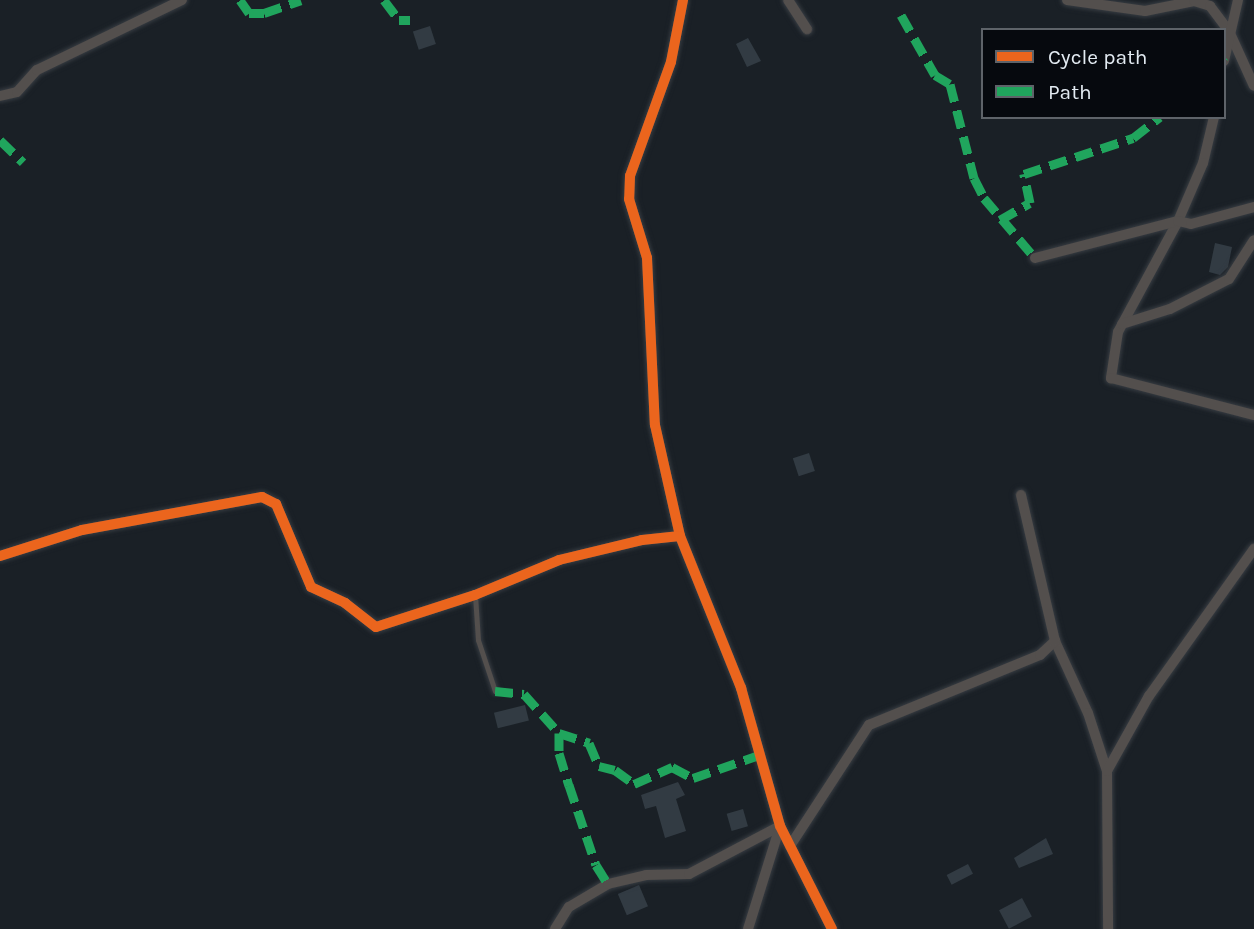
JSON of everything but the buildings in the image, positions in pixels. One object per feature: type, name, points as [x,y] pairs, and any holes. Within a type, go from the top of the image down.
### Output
[{"type":"street","points":[[0,96],[17,92],[37,69],[183,0]]},
{"type":"street","points":[[683,0],[667,75],[630,176],[629,199],[647,258],[655,425],[680,536],[741,688],[780,827],[832,929]]},
{"type":"street","points":[[788,0],[807,29]]},
{"type":"street","points":[[1067,0],[1145,10],[1194,1],[1210,6],[1229,31],[1254,86]]},
{"type":"street","points":[[1226,49],[1238,0]]},
{"type":"street","points":[[1214,119],[1203,163],[1178,220],[1122,324],[1111,378],[1254,415]]},
{"type":"street","points":[[1035,258],[1178,220],[1191,224],[1254,207]]},
{"type":"street","points":[[1122,324],[1170,309],[1229,279],[1254,240]]},
{"type":"street","points":[[1021,495],[1055,641],[1088,713],[1107,771],[1108,929]]},
{"type":"street","points":[[0,556],[82,530],[262,497],[276,504],[311,587],[345,603],[376,626],[475,595],[559,560],[642,540],[680,536]]},
{"type":"street","points":[[1107,771],[1149,696],[1254,549]]},
{"type":"street","points":[[790,846],[870,725],[1040,655],[1055,641]]},
{"type":"street","points":[[555,929],[569,908],[608,884],[646,875],[689,873],[780,827]]},
{"type":"street","points":[[748,929],[780,827]]},
{"type":"lane","points":[[475,595],[478,640],[495,691]]},
{"type":"marked path","points":[[240,0],[249,13],[264,13],[301,0]]},
{"type":"marked path","points":[[384,0],[399,20],[410,20]]},
{"type":"marked path","points":[[901,15],[935,75],[950,84],[974,178],[984,198],[1035,258]]},
{"type":"marked path","points":[[1000,220],[1030,203],[1024,174],[1133,138],[1157,119]]},
{"type":"marked path","points":[[0,140],[23,162]]},
{"type":"marked path","points":[[495,691],[524,694],[559,733],[589,743],[599,766],[615,770],[634,784],[672,767],[693,778],[762,754]]},
{"type":"marked path","points":[[559,733],[559,753],[569,785],[596,865],[608,884]]},
{"type":"cycle path","points":[[683,0],[671,62],[630,176],[629,199],[647,258],[655,425],[680,536],[741,688],[780,826],[832,929]]},
{"type":"cycle path","points":[[0,556],[82,530],[262,497],[276,504],[311,587],[345,603],[376,627],[475,595],[559,560],[642,540],[680,536]]}]
